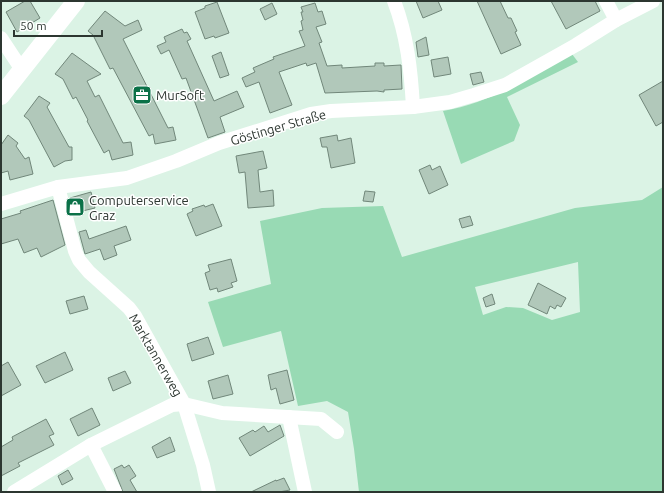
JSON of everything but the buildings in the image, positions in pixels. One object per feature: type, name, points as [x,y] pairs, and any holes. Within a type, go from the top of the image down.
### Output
[{"type":"street","points":[[1,96],[76,1]]},
{"type":"street","points":[[394,1],[402,23],[407,47],[412,81],[413,107]]},
{"type":"street","points":[[606,1],[616,20]]},
{"type":"street","name":"Göstinger Straße","points":[[1,204],[58,187],[127,178],[176,161],[220,143],[311,114],[331,111],[413,107],[450,102],[505,84],[572,47],[616,20],[653,1]]},
{"type":"street","points":[[1,38],[22,70]]},
{"type":"street","name":"Marktannerweg","points":[[58,187],[75,251],[79,260],[89,272],[102,282],[132,311],[184,404],[210,492]]},
{"type":"street","name":"Marktannerweg","points":[[14,492],[91,445],[172,405],[184,404],[222,413],[321,419],[337,432]]},
{"type":"street","points":[[289,417],[305,492]]},
{"type":"street","points":[[91,445],[115,492]]},
{"type":"green space","points":[[572,54],[578,62],[507,97],[520,125],[514,141],[461,164],[443,111],[494,96]]},
{"type":"green space","points":[[663,187],[663,492],[359,492],[348,412],[327,401],[298,406],[281,331],[223,347],[208,302],[271,284],[260,221],[322,208],[383,206],[402,257],[575,208],[642,200]],"holes":[[[578,262],[580,312],[552,320],[523,308],[506,307],[483,315],[475,287]]]},
{"type":"place","name":"MurSoft","points":[[142,95]]},
{"type":"place","name":"Computerservice Graz","points":[[75,207]]}]
